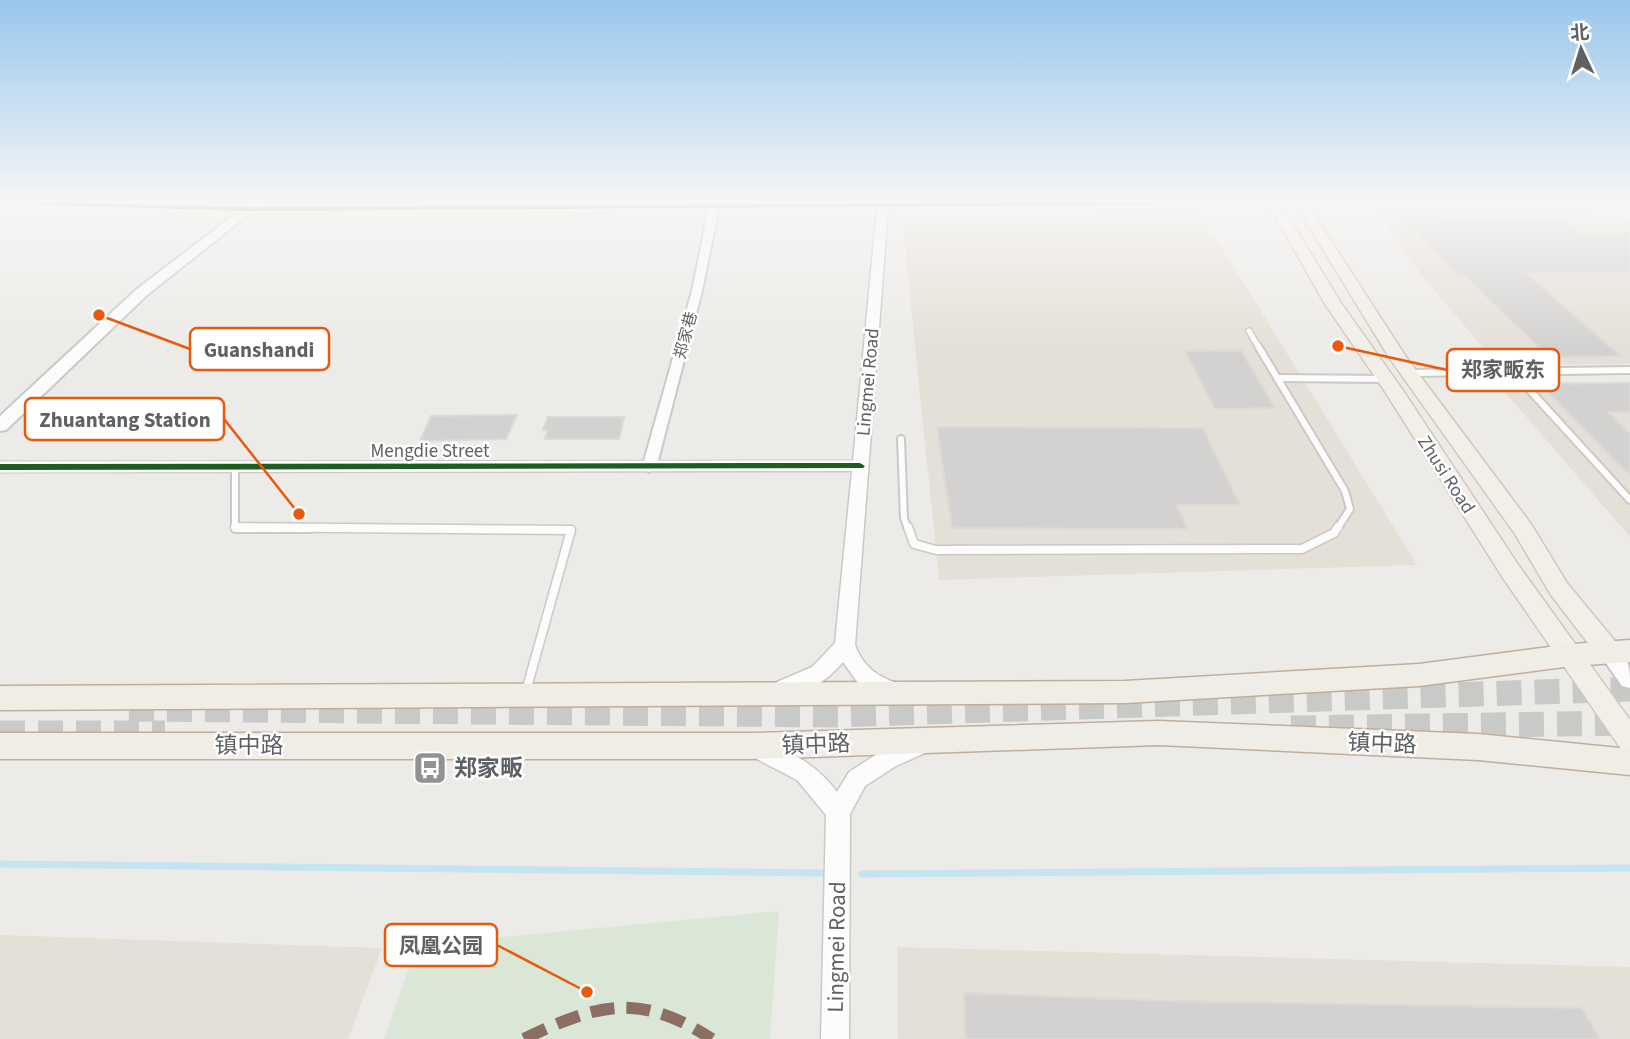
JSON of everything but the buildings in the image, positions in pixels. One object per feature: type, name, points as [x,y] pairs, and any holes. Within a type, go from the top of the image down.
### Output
[{"type":"highway","points":[[0,698],[1125,692],[1301,684],[1419,675],[1572,655],[1620,652]]},
{"type":"highway","name":"镇中路","points":[[0,746],[752,746],[1159,733],[1478,747],[1630,762]]},
{"type":"main road","points":[[0,426],[142,292],[195,250]]},
{"type":"main road","name":"Zhusi Road","points":[[1304,250],[1333,304],[1387,380],[1511,572],[1630,741]]},
{"type":"main road","name":"Zhusi Road","points":[[1331,250],[1409,373],[1523,529],[1559,589],[1620,652],[1630,679]]},
{"type":"street","name":"郑家巷","points":[[649,468],[697,291],[705,250]]},
{"type":"street","name":"Lingmei Road","points":[[845,645],[879,250]]},
{"type":"street","name":"Mengdie Street","points":[[0,467],[860,466]]},
{"type":"street","points":[[766,692],[808,682],[826,669],[845,645],[860,674],[881,688],[919,693]]},
{"type":"street","name":"Lingmei Road","points":[[835,1039],[838,813],[858,779],[888,759],[927,741]]},
{"type":"street","points":[[752,746],[799,766],[815,781],[838,813]]},
{"type":"lane","points":[[901,439],[904,519],[914,544],[936,550],[1302,549],[1334,533],[1350,509],[1345,491],[1249,331]]},
{"type":"lane","points":[[1409,373],[1630,370]]},
{"type":"lane","points":[[1514,373],[1630,500]]},
{"type":"lane","points":[[1277,378],[1387,380]]},
{"type":"lane","points":[[235,467],[235,529],[571,530],[525,695]]},
{"type":"shaded area","points":[[905,250],[1224,250],[1417,565],[939,580]]},
{"type":"shaded area","points":[[1404,250],[1630,250],[1630,364],[1498,365],[1422,276]]},
{"type":"shaded area","points":[[1630,382],[1630,537],[1497,383]]},
{"type":"shaded area","points":[[0,935],[382,948],[348,1039],[0,1039]]},
{"type":"shaded area","points":[[897,947],[1630,967],[1630,1039],[898,1039]]},
{"type":"green space","points":[[779,911],[770,1039],[384,1039],[417,945]]},
{"type":"waterway","points":[[0,864],[822,873]]},
{"type":"waterway","points":[[862,874],[1630,868]]},
{"type":"tunnel","points":[[129,709],[839,715],[1630,689]]},
{"type":"tunnel","points":[[1291,728],[1630,723]]},
{"type":"tunnel","points":[[0,733],[165,733]]},
{"type":"marked path","points":[[524,1039],[592,1012],[633,1006],[665,1013],[712,1039]]},
{"type":"cycle path","points":[[0,467],[860,466]]},
{"type":"place","name":"Guanshandi","points":[[99,315]]},
{"type":"place","name":"郑家畈东","points":[[1338,346]]},
{"type":"place","name":"Zhuantang Station","points":[[299,514]]},
{"type":"place","name":"郑家畈","points":[[430,768]]},
{"type":"place","name":"凤凰公园","points":[[587,992]]}]
